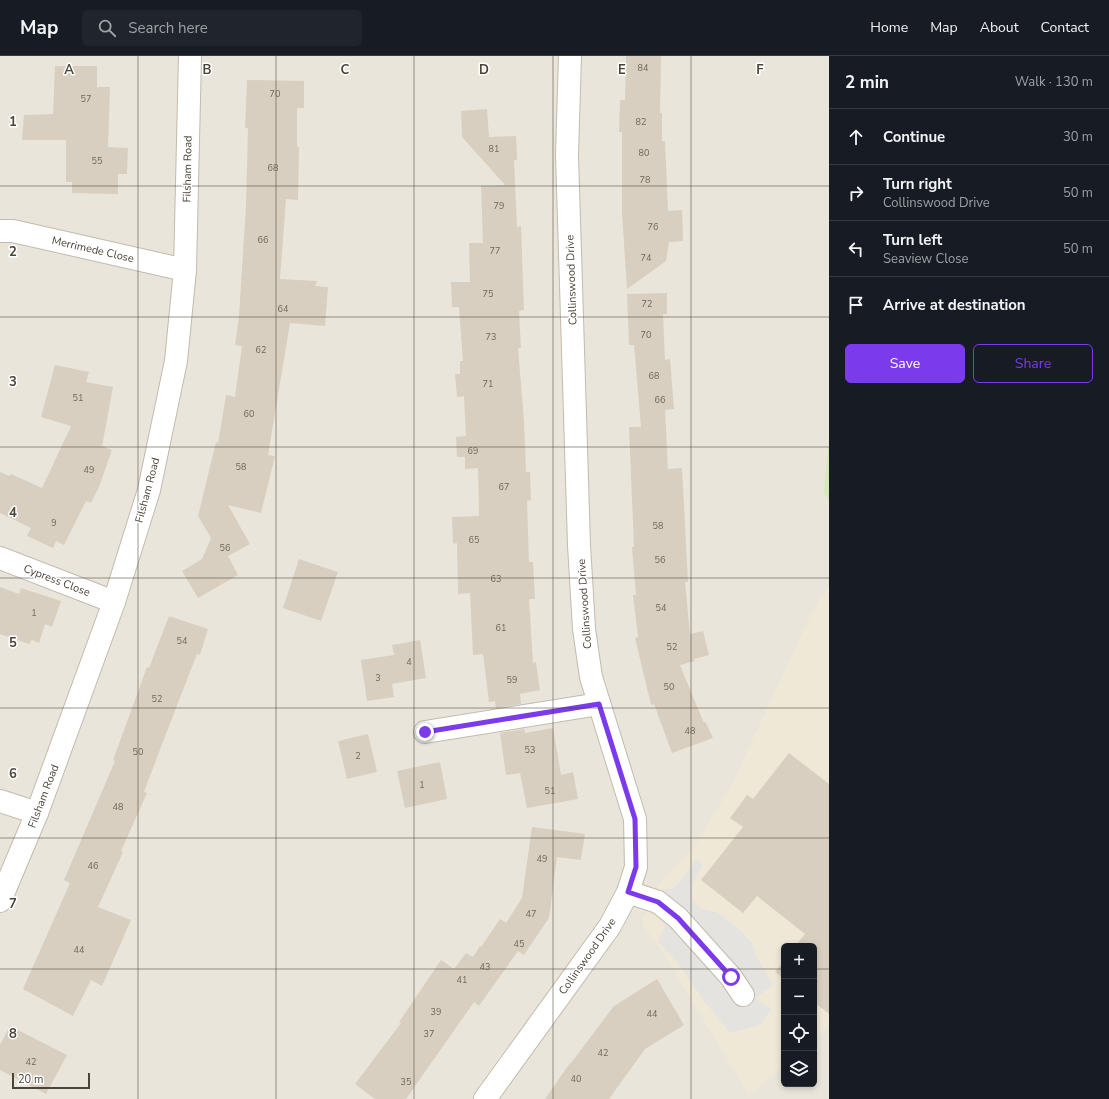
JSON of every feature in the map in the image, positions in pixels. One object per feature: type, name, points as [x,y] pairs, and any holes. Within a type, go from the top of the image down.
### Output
[{"type":"street","points":[[190,56],[199,56]]},
{"type":"street","name":"Filsham Road","points":[[0,901],[37,813],[114,602],[149,490],[176,361],[185,270],[190,56]]},
{"type":"street","name":"Collinswood Drive","points":[[485,1099],[610,926],[628,892],[636,867],[635,819],[591,677],[584,629],[579,545],[567,155],[570,56]]},
{"type":"street","name":"Merrimede Close","points":[[0,231],[13,231],[185,270]]},
{"type":"street","name":"Cypress Close","points":[[0,558],[114,602]]},
{"type":"street","points":[[425,732],[599,704]]},
{"type":"street","points":[[0,801],[37,813]]},
{"type":"street","points":[[628,892],[658,902],[678,918],[731,977],[743,995]]},
{"type":"shaded area","points":[[0,56],[829,56],[829,1099],[0,1099]]},
{"type":"shaded area","points":[[829,586],[829,1026],[817,1036],[817,943],[781,943],[781,1068],[749,1095],[661,949],[641,923],[662,879],[695,846],[731,786],[814,608]]},
{"type":"shaded area","points":[[696,859],[703,865],[692,884],[692,900],[700,908],[718,913],[738,928],[752,943],[757,958],[773,985],[755,998],[771,1009],[760,1025],[730,1033],[705,1002],[678,963],[658,942],[665,926],[654,912],[663,889],[673,889],[683,878]]},
{"type":"green space","points":[[829,438],[829,500],[824,493]]},
{"type":"building","points":[[626,56],[661,56],[660,113],[662,113],[662,141],[665,141],[668,211],[682,210],[683,241],[669,242],[666,261],[627,289],[622,213],[622,132],[619,132],[620,100],[625,100]]},
{"type":"building","points":[[55,66],[97,66],[97,87],[110,87],[108,147],[128,148],[127,174],[118,174],[118,194],[72,193],[72,182],[66,182],[66,140],[22,140],[24,115],[53,114]]},
{"type":"building","points":[[247,80],[304,81],[304,108],[297,108],[297,147],[299,147],[298,200],[286,199],[280,279],[317,281],[315,286],[328,287],[325,326],[290,323],[268,455],[275,456],[261,513],[228,505],[250,544],[228,556],[238,575],[198,598],[182,571],[202,559],[211,538],[198,516],[216,442],[218,443],[226,395],[235,397],[242,346],[235,345],[239,316],[246,205],[248,128],[245,128]]},
{"type":"building","points":[[487,109],[489,137],[516,136],[517,160],[514,160],[517,227],[521,226],[524,310],[519,311],[521,348],[518,348],[524,421],[526,472],[530,472],[531,500],[527,501],[529,562],[533,562],[535,599],[529,599],[533,663],[536,662],[540,690],[520,694],[521,704],[496,708],[495,701],[489,702],[483,654],[473,655],[470,593],[458,594],[457,543],[453,544],[452,517],[479,516],[478,468],[465,469],[465,457],[457,457],[456,437],[466,436],[464,396],[457,397],[455,374],[460,374],[460,361],[463,361],[459,307],[452,307],[451,282],[470,282],[469,243],[483,243],[481,186],[505,185],[462,137],[461,111]]},
{"type":"building","points":[[667,293],[667,314],[663,314],[665,360],[670,359],[674,409],[665,410],[668,469],[682,468],[688,582],[685,582],[690,634],[703,631],[709,655],[680,665],[703,721],[706,723],[713,738],[672,753],[654,704],[651,705],[635,638],[638,637],[633,595],[636,595],[632,547],[634,547],[629,427],[641,427],[634,345],[629,345],[627,294]]},
{"type":"building","points":[[55,365],[89,372],[86,382],[113,387],[102,446],[112,450],[99,487],[91,503],[86,501],[64,545],[56,541],[53,548],[27,536],[31,528],[0,513],[0,472],[9,476],[11,474],[42,488],[71,426],[41,417]]},
{"type":"building","points":[[299,559],[338,572],[321,621],[283,608]]},
{"type":"building","points":[[0,587],[19,594],[21,588],[61,601],[52,627],[45,624],[39,643],[32,640],[29,644],[0,634]]},
{"type":"building","points":[[169,616],[208,629],[200,655],[197,654],[144,792],[147,793],[121,851],[123,852],[98,907],[131,920],[102,986],[91,980],[73,1016],[23,989],[70,883],[64,880],[115,761],[113,760],[147,667],[149,668]]},
{"type":"building","points":[[420,640],[426,678],[392,684],[394,697],[367,701],[361,660],[394,655],[392,645]]},
{"type":"building","points":[[553,728],[561,775],[573,772],[578,799],[527,808],[520,773],[506,775],[500,733],[524,729],[525,733]]},
{"type":"building","points":[[368,734],[377,772],[347,779],[338,741]]},
{"type":"building","points":[[789,753],[829,784],[829,1014],[817,1004],[817,943],[798,943],[805,934],[757,896],[743,913],[701,880],[743,827],[730,818],[747,795],[753,799]]},
{"type":"building","points":[[440,762],[447,799],[405,808],[397,771]]},
{"type":"building","points":[[532,827],[585,834],[581,860],[557,857],[549,918],[524,955],[518,951],[479,1006],[474,1002],[406,1099],[375,1099],[355,1084],[401,1023],[399,1022],[441,960],[454,969],[466,953],[473,957],[500,919],[506,923],[522,898]]},
{"type":"building","points":[[781,965],[781,977],[775,972]]},
{"type":"building","points":[[657,979],[684,1025],[645,1049],[609,1099],[545,1099],[570,1063],[614,1006]]},
{"type":"building","points":[[10,1026],[67,1055],[46,1094],[0,1070],[0,1045]]},
{"type":"route","points":[[425,732],[599,704],[635,819],[636,867],[628,892],[658,902],[678,918],[731,977]]}]
